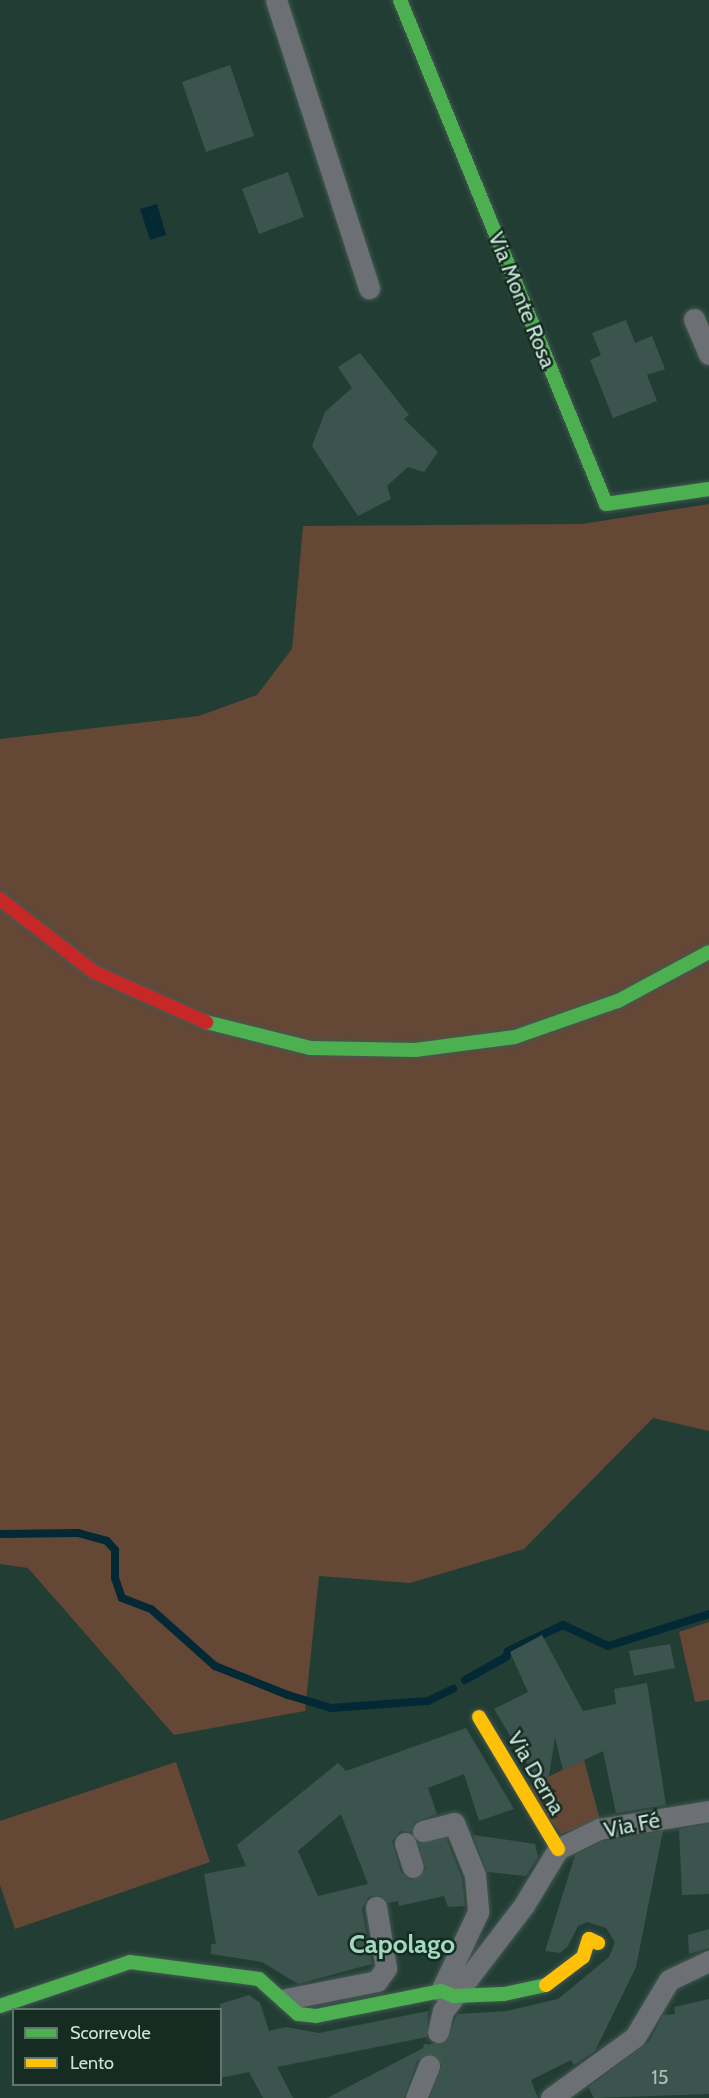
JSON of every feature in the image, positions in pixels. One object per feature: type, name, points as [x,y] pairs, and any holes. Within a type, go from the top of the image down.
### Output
[{"type":"street","points":[[276,0],[369,288]]},
{"type":"street","name":"Via Monte Rosa","points":[[400,0],[606,504],[709,489]]},
{"type":"street","points":[[694,320],[709,354]]},
{"type":"street","points":[[0,899],[94,972],[204,1021],[310,1048],[415,1050],[515,1037],[618,1001],[709,952]]},
{"type":"street","name":"Via Derna","points":[[479,1717],[558,1849]]},
{"type":"street","name":"Via Fé","points":[[558,1849],[599,1829],[709,1811]]},
{"type":"street","points":[[413,1867],[414,1837],[454,1822],[475,1875],[478,1912],[447,1994],[438,2032]]},
{"type":"street","points":[[447,1994],[524,1905],[558,1849]]},
{"type":"street","points":[[286,1999],[377,1981],[386,1968],[376,1907]]},
{"type":"street","points":[[0,2006],[130,1962],[178,1964],[268,1983],[286,1999],[298,2014],[316,2016],[447,1994],[504,1994],[544,1986],[583,1957],[590,1939],[598,1943]]},
{"type":"street","points":[[551,2098],[634,2037],[669,1980],[709,1961]]},
{"type":"street","points":[[416,2098],[429,2066]]},
{"type":"shaded area","points":[[709,504],[709,1431],[653,1418],[524,1549],[410,1583],[319,1576],[305,1711],[174,1735],[28,1568],[0,1564],[0,739],[199,716],[257,695],[292,649],[303,526],[582,524]]},
{"type":"shaded area","points":[[709,1622],[709,1700],[695,1702],[679,1632]]},
{"type":"shaded area","points":[[584,1760],[600,1820],[561,1834],[524,1788]]},
{"type":"shaded area","points":[[176,1762],[210,1862],[15,1929],[0,1885],[0,1821]]},
{"type":"water","points":[[157,204],[166,235],[150,240],[140,209]]},
{"type":"building","points":[[230,65],[254,136],[206,152],[182,82]]},
{"type":"building","points":[[288,172],[304,217],[259,234],[242,189]]},
{"type":"building","points":[[626,320],[635,343],[652,336],[665,369],[647,375],[657,401],[613,418],[590,360],[601,355],[592,333]]},
{"type":"building","points":[[360,353],[409,415],[404,419],[438,452],[424,472],[408,467],[387,486],[391,499],[358,516],[312,446],[325,412],[352,388],[338,367]]},
{"type":"building","points":[[542,1635],[583,1711],[616,1704],[614,1689],[647,1683],[666,1805],[616,1813],[603,1751],[563,1770],[555,1737],[549,1776],[538,1782],[494,1709],[528,1692],[510,1652]]},
{"type":"building","points":[[670,1644],[675,1668],[634,1676],[629,1651]]},
{"type":"building","points":[[466,1728],[514,1809],[479,1821],[464,1774],[428,1788],[437,1814],[415,1822],[411,1832],[400,1831],[392,1841],[401,1872],[411,1880],[426,1869],[418,1843],[446,1838],[462,1878],[465,1906],[448,1907],[444,1896],[399,1906],[398,1901],[388,1903],[380,1895],[368,1897],[362,1909],[372,1964],[298,1984],[262,1962],[211,1954],[211,1944],[216,1944],[204,1874],[246,1866],[237,1845],[338,1763],[346,1771]],"holes":[[[341,1814],[368,1884],[318,1896],[298,1851]]]},
{"type":"building","points":[[709,1824],[709,1894],[682,1895],[679,1829]]},
{"type":"building","points":[[663,1831],[636,1967],[595,2051],[574,2065],[571,2060],[531,2080],[538,2098],[430,2098],[442,2065],[428,2053],[417,2061],[404,2098],[327,2098],[433,2043],[447,2041],[457,2014],[507,2011],[558,1999],[609,1957],[615,1942],[606,1928],[587,1922],[578,1926],[568,1946],[560,1953],[545,1951],[575,1855],[603,1841]]},
{"type":"building","points":[[473,1835],[535,1844],[538,1857],[526,1876],[487,1872]]},
{"type":"building","points":[[709,1929],[709,1948],[689,1954],[688,1935]]},
{"type":"building","points":[[249,1995],[260,2003],[269,2031],[286,2027],[319,2033],[428,2011],[427,2037],[277,2067],[293,2098],[263,2098],[249,2072],[222,2078],[222,2008],[220,2004]]},
{"type":"building","points":[[709,1999],[709,2094],[594,2098],[588,2087],[649,2042],[663,2015],[675,2014],[674,2007]]},
{"type":"waterway","points":[[0,1534],[78,1533],[107,1541],[115,1550],[115,1578],[122,1598],[151,1609],[215,1666],[288,1695],[331,1708],[428,1701],[453,1689]]},
{"type":"waterway","points":[[465,1680],[506,1657],[508,1651],[563,1625],[608,1646],[709,1614]]},
{"type":"tunnel","points":[[429,2066],[438,2032]]},
{"type":"traffic: fast","points":[[400,0],[606,504],[709,489]]},
{"type":"traffic: fast","points":[[206,1022],[310,1048],[415,1050],[515,1037],[618,1001],[709,952]]},
{"type":"traffic: fast","points":[[0,2006],[130,1962],[259,1979],[298,2014],[316,2016],[441,1991],[454,1996],[504,1994],[546,1985]]},
{"type":"traffic: slow","points":[[479,1717],[558,1849]]},
{"type":"traffic: slow","points":[[546,1985],[583,1957],[589,1939],[598,1943]]},
{"type":"traffic: jam","points":[[0,899],[94,972],[206,1022]]},
{"type":"district","name":"Capolago","points":[[402,1945]]}]
